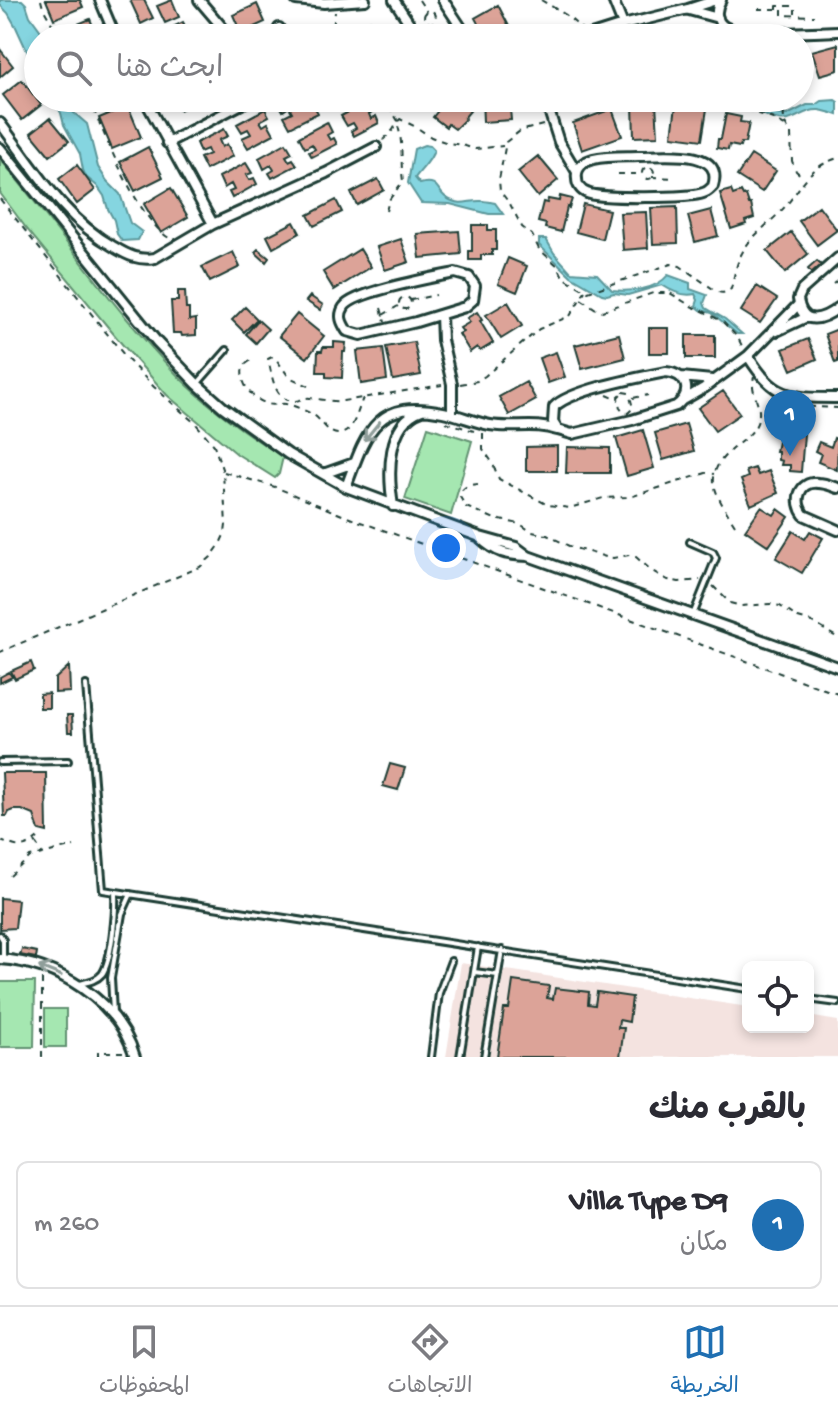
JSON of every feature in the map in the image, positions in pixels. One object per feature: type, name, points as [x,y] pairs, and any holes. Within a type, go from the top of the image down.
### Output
[{"type":"street","points":[[100,0],[110,24]]},
{"type":"street","points":[[199,0],[219,24]]},
{"type":"street","points":[[296,0],[337,3],[364,0]]},
{"type":"street","points":[[394,0],[410,24]]},
{"type":"street","points":[[443,0],[459,24]]},
{"type":"street","points":[[613,0],[623,24]]},
{"type":"street","points":[[627,24],[719,0]]},
{"type":"street","points":[[719,0],[718,18],[722,24]]},
{"type":"street","points":[[688,9],[718,18]]},
{"type":"street","points":[[814,32],[838,31]]},
{"type":"street","points":[[151,112],[213,224]]},
{"type":"street","points":[[167,143],[226,112]]},
{"type":"street","points":[[549,112],[564,152],[577,172],[580,187],[588,194],[700,195],[713,186],[716,176],[712,166],[704,159],[658,156],[590,159],[577,172]]},
{"type":"street","points":[[0,123],[79,223],[98,239],[128,255],[144,259],[155,258],[213,224],[376,147]]},
{"type":"street","points":[[0,148],[138,320],[197,384],[255,431],[323,474],[393,506],[516,547],[528,556],[838,667]]},
{"type":"street","points":[[807,317],[798,299],[802,290],[838,258]]},
{"type":"street","points":[[455,273],[469,277],[475,291],[473,300],[465,307],[441,315],[361,335],[351,333],[341,322],[343,308],[350,301],[418,280],[455,273]]},
{"type":"street","points":[[346,487],[363,441],[370,430],[390,414],[408,409],[427,410],[490,425],[540,425],[572,434],[616,424],[676,406],[748,356],[799,304]]},
{"type":"street","points":[[766,338],[790,323],[807,317],[822,318],[838,308]]},
{"type":"street","points":[[441,315],[442,340],[452,384],[452,414]]},
{"type":"street","points":[[425,320],[442,340]]},
{"type":"street","points":[[748,356],[765,380],[780,391],[798,397],[838,398]]},
{"type":"street","points":[[530,425],[552,412],[561,400],[612,384],[666,372],[712,380]]},
{"type":"street","points":[[680,376],[686,385],[684,399]]},
{"type":"street","points":[[393,506],[390,475],[396,438],[401,425],[412,414],[427,410]]},
{"type":"street","points":[[552,412],[558,430]]},
{"type":"street","points":[[390,414],[401,425]]},
{"type":"street","points":[[323,474],[355,462]]},
{"type":"street","points":[[838,488],[813,483],[803,487],[797,501],[804,515],[838,530]]},
{"type":"street","points":[[2,959],[42,968],[76,984],[96,998],[122,1027],[137,1055]]},
{"type":"lane","points":[[197,384],[227,350]]},
{"type":"lane","points":[[690,542],[716,558],[693,615]]},
{"type":"lane","points":[[86,685],[103,890],[742,988]]},
{"type":"lane","points":[[0,762],[68,761]]},
{"type":"lane","points":[[76,984],[94,980],[105,969],[115,892]]},
{"type":"lane","points":[[113,1015],[111,978],[122,914],[131,894]]},
{"type":"lane","points":[[0,935],[3,940],[2,959]]},
{"type":"lane","points":[[460,1057],[478,947]]},
{"type":"lane","points":[[484,1057],[502,950]]},
{"type":"lane","points":[[431,1057],[439,993],[451,961]]},
{"type":"lane","points":[[474,972],[498,975]]},
{"type":"lane","points":[[814,1000],[838,1003]]},
{"type":"path","points":[[41,0],[52,24]]},
{"type":"path","points":[[419,0],[427,12]]},
{"type":"path","points":[[541,0],[577,24]]},
{"type":"path","points":[[334,24],[337,3]]},
{"type":"path","points":[[777,9],[777,6],[795,6],[795,16]]},
{"type":"path","points":[[758,9],[782,9],[782,15],[814,16]]},
{"type":"path","points":[[427,12],[436,14],[434,22],[426,21],[424,17],[427,12]]},
{"type":"path","points":[[656,16],[658,24]]},
{"type":"path","points":[[96,112],[131,188],[158,230],[174,245]]},
{"type":"path","points":[[386,211],[389,200],[403,181],[402,140],[393,112]]},
{"type":"path","points":[[753,112],[789,129]]},
{"type":"path","points":[[783,112],[784,122],[791,134],[794,166],[805,178]]},
{"type":"path","points":[[376,147],[403,119],[439,140],[475,149],[504,146]]},
{"type":"path","points":[[552,122],[515,134],[504,146],[499,187],[539,249],[558,266],[563,277],[585,291],[595,291],[675,264],[716,291],[726,292],[731,289],[745,248],[782,210],[805,178],[821,165],[838,158]]},
{"type":"path","points":[[642,174],[645,167],[650,167],[654,171],[652,177]]},
{"type":"path","points":[[618,174],[642,174]]},
{"type":"path","points":[[642,174],[646,179],[674,178]]},
{"type":"path","points":[[0,199],[128,360],[209,437],[223,472],[226,517],[225,533],[216,552],[200,567],[0,652]]},
{"type":"path","points":[[833,284],[838,280]]},
{"type":"path","points":[[309,386],[289,377],[276,359],[268,359],[276,390],[286,399],[294,401],[309,398],[336,401],[469,383],[485,376],[539,329],[567,319],[585,291]]},
{"type":"path","points":[[580,299],[602,311],[653,293],[670,293],[723,322],[738,338],[748,356]]},
{"type":"path","points":[[383,315],[399,306],[401,298],[410,300],[436,295]]},
{"type":"path","points":[[399,306],[408,308],[410,300]]},
{"type":"path","points":[[381,308],[387,329]]},
{"type":"path","points":[[250,361],[243,366],[242,374],[252,396],[267,404],[286,404],[315,415],[328,431],[335,434],[350,428],[363,398]]},
{"type":"path","points":[[735,525],[716,494],[714,474],[723,456],[749,436],[756,426],[759,408],[752,388],[754,376]]},
{"type":"path","points":[[629,393],[632,399],[633,410],[623,412],[620,394],[629,393]]},
{"type":"path","points":[[632,399],[648,395]]},
{"type":"path","points":[[483,432],[483,449],[499,479],[555,507],[570,508],[603,498],[626,498],[706,473],[714,474]]},
{"type":"path","points":[[223,472],[275,487],[347,517],[838,694]]},
{"type":"path","points":[[478,484],[468,485],[462,490],[460,501],[466,507],[495,519],[520,524],[532,532],[599,556],[636,557],[668,580],[698,579],[707,582],[730,603],[780,606],[838,638]]},
{"type":"path","points":[[0,841],[17,847],[27,846],[38,838]]},
{"type":"path","points":[[34,841],[42,853]]},
{"type":"path","points":[[10,876],[25,860],[74,846]]},
{"type":"path","points":[[42,968],[42,1057]]},
{"type":"path","points":[[98,1057],[98,1052],[137,1055]]},
{"type":"shaded area","points":[[461,963],[742,1006],[742,1033],[814,1033],[814,1017],[838,1021],[838,1057],[446,1057]]},
{"type":"green space","points":[[0,159],[133,326],[180,378],[230,420],[283,457],[275,478],[237,454],[167,395],[122,344],[0,193]]},
{"type":"green space","points":[[428,427],[472,441],[451,515],[405,499]]},
{"type":"green space","points":[[0,982],[35,982],[34,1047],[0,1047]]},
{"type":"green space","points":[[45,1009],[66,1009],[66,1047],[45,1047]]},
{"type":"water","points":[[0,0],[22,0],[26,4],[36,24],[24,24],[24,44],[8,13],[0,5]]},
{"type":"water","points":[[822,101],[838,102],[838,115],[815,110],[814,105]]},
{"type":"water","points":[[73,112],[87,124],[98,167],[120,194],[130,223],[142,232],[138,240],[122,241],[117,234],[104,196],[86,177],[80,154],[61,113]]},
{"type":"water","points":[[759,112],[787,115],[807,112],[788,120]]},
{"type":"water","points":[[424,145],[434,150],[415,178],[420,184],[435,185],[454,202],[495,203],[503,214],[489,214],[450,204],[421,203],[408,183],[414,149]]},
{"type":"water","points":[[539,239],[546,239],[571,272],[597,274],[612,290],[650,287],[668,275],[690,283],[690,289],[707,295],[706,308],[742,334],[737,334],[712,313],[696,306],[698,300],[695,294],[682,294],[662,285],[628,295],[602,294],[571,276],[539,245]]},
{"type":"building","points":[[46,0],[80,0],[83,7],[54,19]]},
{"type":"building","points":[[130,0],[144,0],[153,18],[141,24]]},
{"type":"building","points":[[172,0],[179,17],[165,23],[157,6]]},
{"type":"building","points":[[257,4],[265,22],[237,24],[233,15]]},
{"type":"building","points":[[498,5],[508,24],[478,24],[475,18]]},
{"type":"building","points":[[838,44],[838,70],[820,75],[814,50]]},
{"type":"building","points":[[0,49],[13,66],[0,77]]},
{"type":"building","points":[[22,80],[24,112],[32,112],[22,120],[3,95]]},
{"type":"building","points":[[114,112],[131,112],[141,137],[112,149],[99,118]]},
{"type":"building","points":[[259,112],[267,112],[269,116],[260,121],[263,126],[268,123],[274,134],[248,148],[242,138],[251,134],[248,129],[242,132],[237,124]]},
{"type":"building","points":[[292,112],[318,113],[290,127],[284,116]]},
{"type":"building","points":[[348,112],[372,112],[369,114],[371,119],[376,116],[379,123],[354,136],[351,131],[356,128],[353,123],[347,126],[341,116]]},
{"type":"building","points":[[437,112],[469,112],[455,129],[448,124],[446,127],[433,117]]},
{"type":"building","points":[[483,112],[510,112],[511,120],[483,122]]},
{"type":"building","points":[[604,112],[613,112],[622,136],[582,150],[573,123]]},
{"type":"building","points":[[633,112],[657,112],[658,136],[634,137]]},
{"type":"building","points":[[675,112],[707,112],[702,140],[672,136]]},
{"type":"building","points":[[726,114],[741,117],[740,122],[749,123],[745,143],[741,143],[740,147],[729,145],[728,150],[717,148]]},
{"type":"building","points":[[50,118],[69,141],[50,156],[31,133]]},
{"type":"building","points":[[327,122],[332,132],[327,135],[330,140],[334,138],[337,144],[312,157],[309,152],[315,149],[312,144],[305,148],[299,137]]},
{"type":"building","points":[[224,129],[228,136],[219,140],[222,147],[227,144],[233,156],[206,170],[200,158],[209,154],[207,149],[200,152],[196,143]]},
{"type":"building","points":[[286,143],[292,153],[286,156],[297,165],[272,178],[269,173],[274,170],[271,165],[264,169],[259,158]]},
{"type":"building","points":[[148,147],[163,177],[135,191],[120,162]]},
{"type":"building","points":[[751,155],[776,171],[762,192],[737,176]]},
{"type":"building","points":[[538,156],[558,180],[538,197],[518,172]]},
{"type":"building","points":[[246,163],[252,173],[246,175],[249,180],[254,178],[257,184],[232,198],[229,192],[234,190],[231,184],[224,188],[219,177]]},
{"type":"building","points":[[77,165],[95,190],[77,204],[59,179]]},
{"type":"building","points":[[378,179],[384,190],[357,205],[351,193]]},
{"type":"building","points":[[171,188],[188,217],[161,233],[144,204]]},
{"type":"building","points":[[731,190],[733,195],[741,192],[743,196],[746,195],[754,218],[731,229],[720,193]]},
{"type":"building","points":[[560,196],[572,199],[561,232],[545,228],[546,224],[538,222],[543,202],[547,203],[548,199],[559,201]]},
{"type":"building","points":[[336,200],[342,212],[314,226],[308,215]]},
{"type":"building","points":[[583,204],[609,210],[602,239],[576,232]]},
{"type":"building","points":[[819,206],[837,230],[817,245],[799,221]]},
{"type":"building","points":[[677,207],[678,243],[653,244],[651,208]]},
{"type":"building","points":[[711,210],[718,236],[695,242],[688,216]]},
{"type":"building","points":[[646,212],[648,248],[623,250],[620,213]]},
{"type":"building","points":[[294,222],[300,233],[273,248],[267,236]]},
{"type":"building","points":[[472,225],[488,225],[488,230],[496,230],[496,250],[492,250],[492,255],[481,255],[481,260],[469,260]]},
{"type":"building","points":[[459,231],[461,254],[420,258],[417,234]]},
{"type":"building","points":[[791,232],[808,254],[785,273],[767,251]]},
{"type":"building","points":[[401,239],[409,262],[385,270],[377,247]]},
{"type":"building","points":[[258,249],[269,258],[266,262],[255,252]]},
{"type":"building","points":[[360,249],[371,267],[334,290],[323,272]]},
{"type":"building","points":[[233,252],[240,267],[210,282],[202,267]]},
{"type":"building","points":[[508,258],[527,266],[517,292],[498,284]]},
{"type":"building","points":[[817,261],[822,266],[812,274],[808,269]]},
{"type":"building","points":[[757,286],[777,299],[760,323],[741,311]]},
{"type":"building","points":[[178,291],[185,291],[189,320],[196,319],[196,335],[173,333],[171,301],[178,301]]},
{"type":"building","points":[[310,296],[323,305],[320,310],[306,301]]},
{"type":"building","points":[[508,302],[522,326],[501,339],[486,315]]},
{"type":"building","points":[[245,307],[257,319],[244,332],[232,320]]},
{"type":"building","points":[[477,312],[493,343],[480,351],[477,347],[470,352],[459,334],[463,332],[460,328],[470,322],[467,318]]},
{"type":"building","points":[[297,314],[324,336],[307,358],[279,336]]},
{"type":"building","points":[[258,320],[268,329],[256,343],[246,334]]},
{"type":"building","points":[[649,328],[669,328],[669,353],[649,353]]},
{"type":"building","points":[[838,329],[838,362],[835,363],[825,334]]},
{"type":"building","points":[[619,334],[625,358],[582,369],[575,345]]},
{"type":"building","points":[[686,335],[715,335],[715,358],[686,358]]},
{"type":"building","points":[[808,339],[817,359],[792,370],[783,349]]},
{"type":"building","points":[[334,342],[346,343],[342,378],[326,377],[326,372],[317,372],[318,351],[322,351],[323,347],[334,347]]},
{"type":"building","points":[[414,342],[421,375],[393,380],[386,347]]},
{"type":"building","points":[[383,348],[387,380],[361,384],[357,351]]},
{"type":"building","points":[[556,352],[565,377],[548,383],[539,358]]},
{"type":"building","points":[[526,382],[536,400],[509,415],[499,397]]},
{"type":"building","points":[[723,391],[740,414],[715,431],[698,408]]},
{"type":"building","points":[[686,424],[694,451],[663,460],[655,433]]},
{"type":"building","points":[[643,430],[654,468],[627,476],[616,438]]},
{"type":"building","points":[[788,433],[804,434],[801,472],[790,471],[790,465],[781,465],[782,461],[778,460],[779,437],[788,437]]},
{"type":"building","points":[[834,438],[838,440],[837,470],[818,462],[821,454],[815,451],[819,442],[831,447]]},
{"type":"building","points":[[557,446],[557,471],[526,471],[526,447]]},
{"type":"building","points":[[567,447],[610,448],[610,473],[566,473]]},
{"type":"building","points":[[755,468],[758,475],[769,471],[778,493],[751,505],[741,480],[748,477],[746,471]]},
{"type":"building","points":[[761,507],[774,515],[778,509],[789,517],[769,546],[745,530]]},
{"type":"building","points":[[793,531],[805,539],[810,531],[823,538],[802,573],[776,558]]},
{"type":"building","points":[[31,662],[34,670],[15,679],[11,671]]},
{"type":"building","points":[[69,666],[70,692],[55,693],[55,679]]},
{"type":"building","points":[[9,672],[12,677],[0,683],[0,677]]},
{"type":"building","points":[[49,693],[49,708],[40,708],[40,694]]},
{"type":"building","points":[[67,715],[72,715],[73,732],[68,732]]},
{"type":"building","points":[[390,764],[405,768],[398,790],[383,786]]},
{"type":"building","points":[[2,773],[46,773],[47,832],[39,830],[34,815],[22,810],[14,810],[4,816]]},
{"type":"building","points":[[0,898],[18,900],[15,928],[0,929]]},
{"type":"building","points":[[22,949],[37,952],[36,958],[20,955]]},
{"type":"building","points":[[513,981],[549,986],[547,998],[553,999],[555,988],[589,992],[588,1004],[595,1005],[597,992],[632,997],[629,1022],[619,1020],[618,1028],[624,1028],[620,1057],[497,1057],[504,1009],[509,1009]]},
{"type":"place","name":"Villa Type D9","points":[[790,456]]}]
